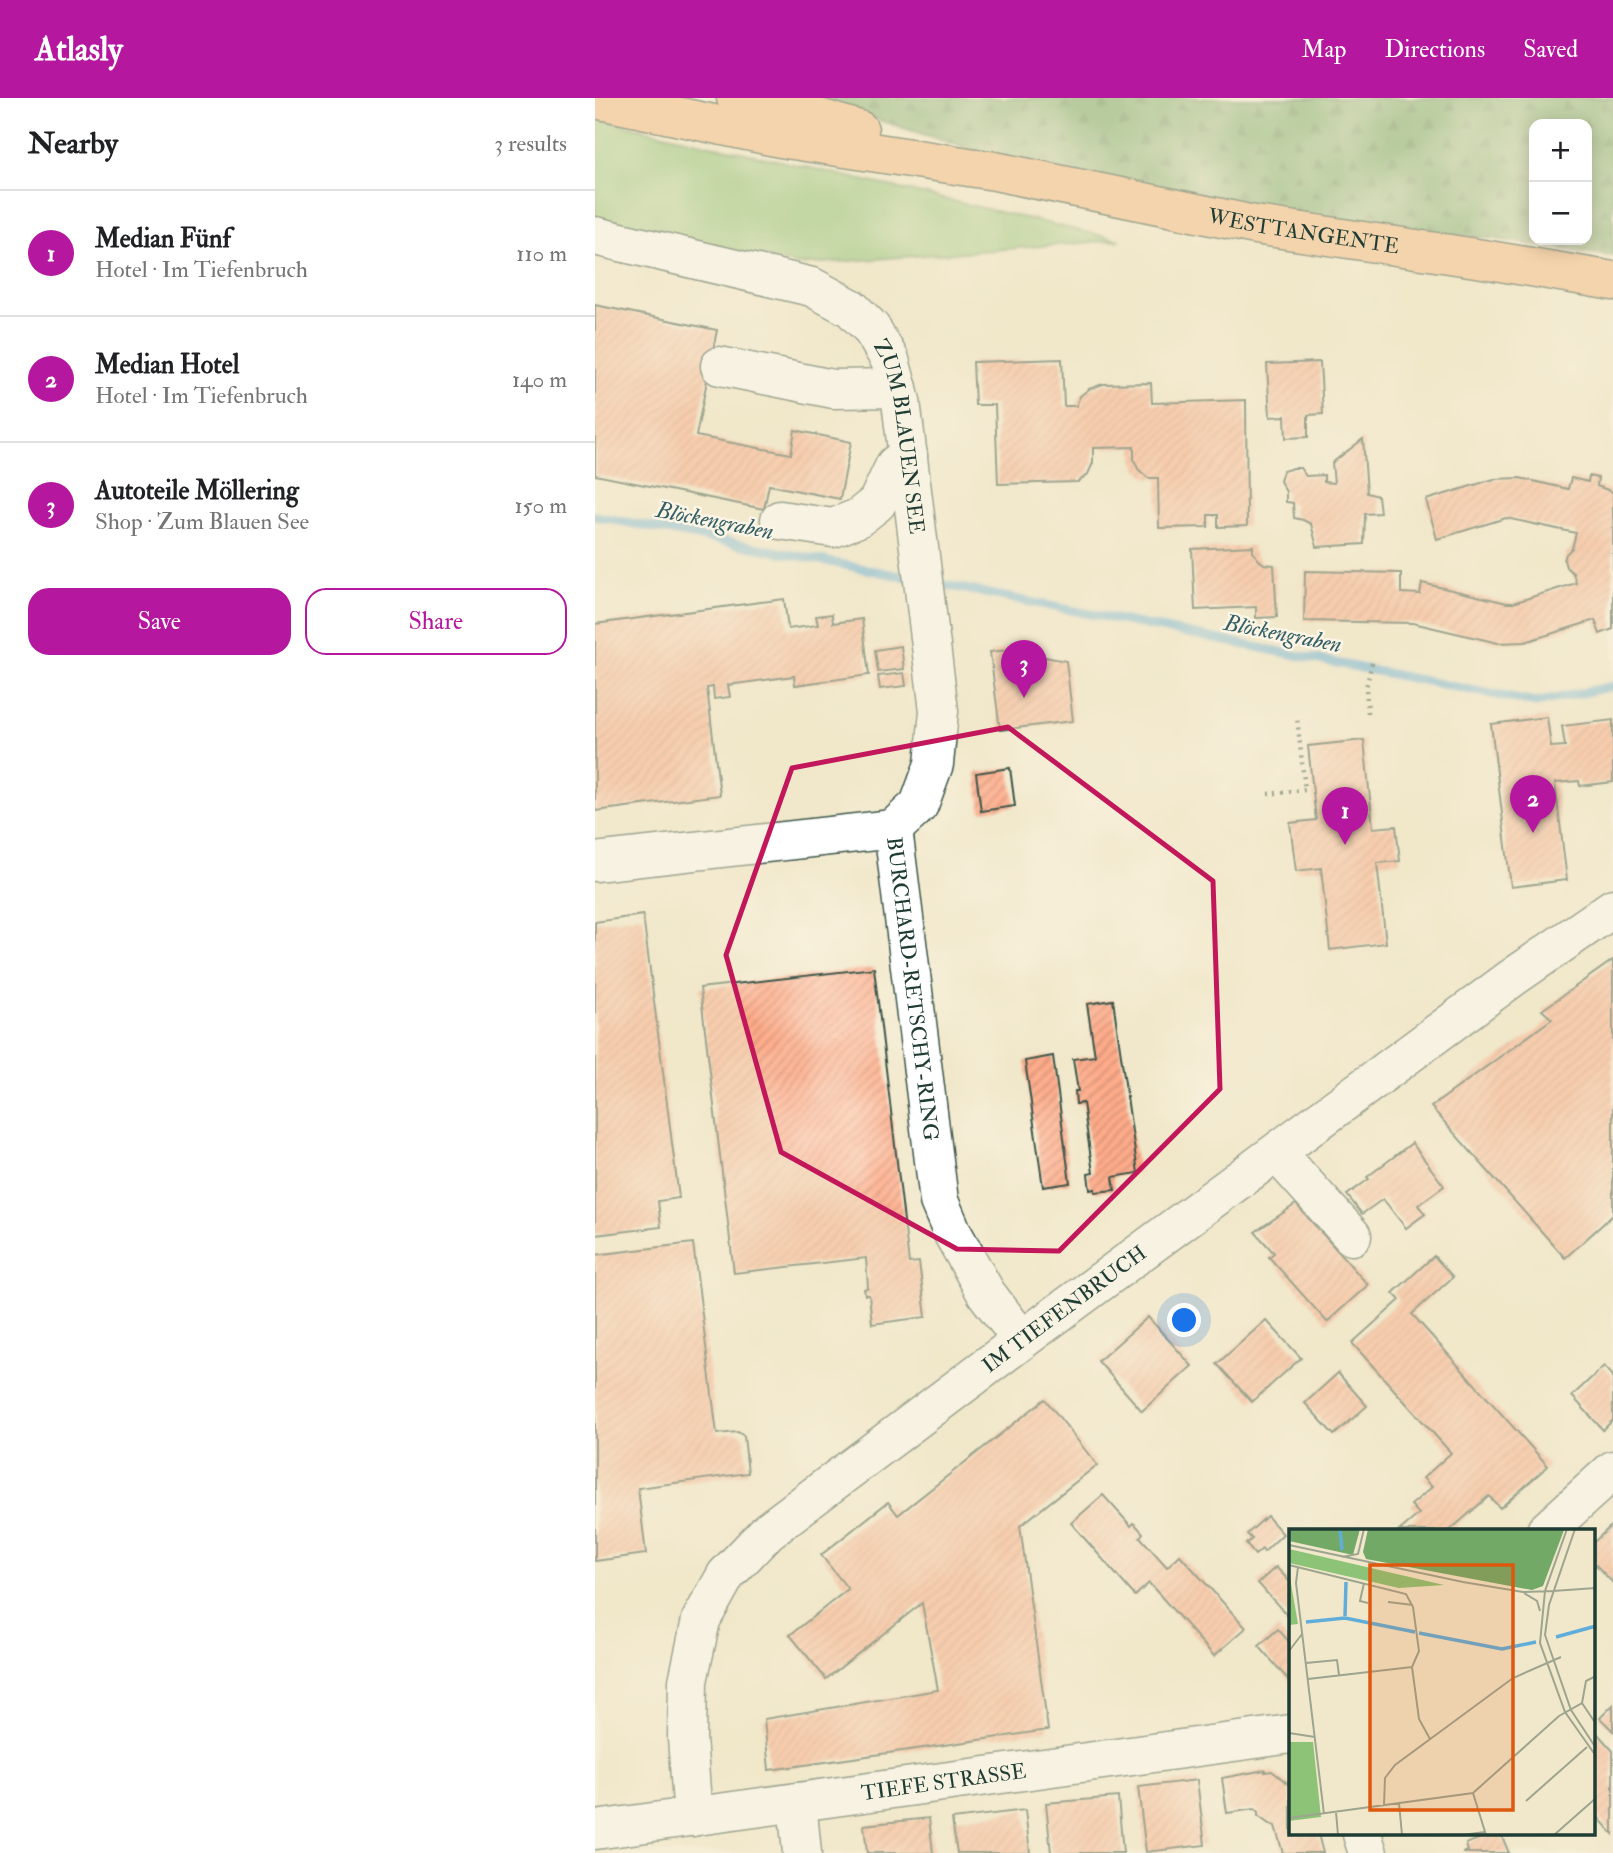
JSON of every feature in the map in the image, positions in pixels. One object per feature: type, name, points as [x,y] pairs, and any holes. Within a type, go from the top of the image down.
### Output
[{"type":"main road","name":"WESTTANGENTE","points":[[736,98],[788,109],[995,172]]},
{"type":"main road","name":"WESTTANGENTE","points":[[595,99],[780,138],[995,172],[1255,225],[1613,281]]},
{"type":"street","name":"ZUM BLAUEN SEE","points":[[595,236],[812,287],[851,308],[871,328],[890,360],[901,401],[939,711],[934,764],[919,805],[893,829]]},
{"type":"street","points":[[719,366],[833,389],[898,388]]},
{"type":"street","points":[[780,520],[833,528],[858,518],[877,503],[895,465],[908,455]]},
{"type":"street","name":"BURCHARD-RETSCHY-RING","points":[[595,862],[893,829],[939,1201],[953,1234],[986,1293],[1022,1340]]},
{"type":"street","name":"IM TIEFENBRUCH","points":[[693,1817],[687,1738],[688,1681],[701,1620],[726,1575],[768,1531],[1512,978],[1613,908]]},
{"type":"street","points":[[1277,1153],[1352,1236]]},
{"type":"street","points":[[1548,1529],[1613,1470]]},
{"type":"street","name":"TIEFE STRASSE","points":[[595,1830],[1289,1734]]},
{"type":"street","points":[[797,1802],[802,1853]]},
{"type":"street","points":[[1363,1836],[1368,1853]]},
{"type":"path","points":[[1368,713],[1366,688],[1373,658]]},
{"type":"path","points":[[1268,794],[1305,790],[1297,717]]},
{"type":"highlighted area","points":[[1008,727],[1213,881],[1220,1089],[1059,1251],[957,1249],[781,1152],[726,955],[792,768]]},
{"type":"green space","points":[[775,98],[1613,98],[1613,256],[1537,245],[1592,245],[1592,119],[1529,119],[1529,244],[1319,221],[985,154],[869,117]]},
{"type":"green space","points":[[595,118],[1120,240],[798,265],[595,219]]},
{"type":"building","points":[[595,305],[717,330],[696,436],[791,454],[795,430],[851,442],[840,499],[769,485],[764,509],[595,475]]},
{"type":"building","points":[[1062,359],[1064,406],[1076,406],[1080,396],[1103,384],[1151,383],[1152,403],[1246,400],[1247,526],[1218,527],[1218,515],[1208,515],[1208,527],[1159,528],[1158,478],[1148,478],[1138,469],[1134,459],[1134,447],[1093,448],[1093,463],[1088,474],[1078,482],[998,484],[995,405],[975,405],[973,362]]},
{"type":"building","points":[[1320,362],[1323,414],[1308,415],[1308,437],[1286,438],[1285,416],[1270,417],[1267,364]]},
{"type":"building","points":[[1363,439],[1367,493],[1378,496],[1380,513],[1365,514],[1364,544],[1317,547],[1311,524],[1294,518],[1293,503],[1286,502],[1286,492],[1280,481],[1283,471],[1300,468],[1306,476],[1324,475],[1324,482],[1334,483],[1332,463]]},
{"type":"building","points":[[1589,476],[1598,478],[1597,486],[1613,492],[1613,629],[1600,634],[1595,620],[1525,642],[1498,643],[1413,623],[1304,621],[1305,571],[1401,573],[1401,593],[1420,594],[1422,583],[1507,603],[1576,583],[1564,560],[1572,548],[1576,533],[1506,518],[1437,539],[1426,500],[1494,479],[1520,478],[1568,489],[1571,478],[1588,482]]},
{"type":"building","points":[[1253,546],[1253,552],[1259,560],[1264,564],[1274,565],[1277,617],[1256,618],[1256,607],[1195,610],[1192,549]]},
{"type":"building","points":[[784,599],[788,629],[818,625],[816,616],[832,614],[833,623],[862,619],[869,675],[795,685],[794,676],[728,685],[730,697],[714,699],[713,687],[707,688],[720,795],[595,811],[595,624]]},
{"type":"building","points":[[901,646],[904,669],[878,672],[875,650]]},
{"type":"building","points":[[1009,650],[1066,661],[1073,721],[1000,730],[990,652]]},
{"type":"building","points":[[904,673],[906,686],[880,689],[878,676]]},
{"type":"building","points":[[1547,717],[1551,747],[1565,746],[1562,726],[1613,720],[1613,782],[1580,786],[1579,781],[1555,783],[1567,880],[1511,887],[1491,724]]},
{"type":"building","points":[[1364,740],[1373,828],[1396,826],[1400,861],[1377,863],[1386,943],[1330,950],[1321,868],[1296,871],[1290,823],[1316,820],[1308,746]]},
{"type":"building","points":[[1010,768],[1015,806],[981,811],[976,773]]},
{"type":"building","points":[[643,915],[679,1198],[658,1201],[661,1227],[595,1235],[595,922]]},
{"type":"building","points":[[1613,960],[1613,1215],[1565,1258],[1431,1107],[1552,1019],[1542,1010]]},
{"type":"building","points":[[874,968],[909,1263],[919,1262],[926,1317],[872,1324],[869,1295],[865,1295],[864,1289],[868,1288],[866,1258],[734,1273],[700,988]]},
{"type":"building","points":[[1113,1000],[1138,1173],[1113,1177],[1115,1190],[1095,1192],[1095,1189],[1090,1190],[1088,1174],[1093,1173],[1083,1103],[1076,1104],[1075,1091],[1078,1091],[1073,1059],[1095,1056],[1087,1004]]},
{"type":"building","points":[[1053,1056],[1070,1183],[1043,1187],[1025,1061]]},
{"type":"building","points":[[1412,1143],[1444,1186],[1418,1205],[1425,1214],[1406,1228],[1383,1199],[1362,1214],[1347,1195]]},
{"type":"building","points":[[1296,1204],[1368,1285],[1327,1322],[1269,1257],[1274,1253],[1255,1232]]},
{"type":"building","points":[[693,1243],[717,1434],[738,1432],[744,1436],[748,1473],[638,1488],[646,1554],[595,1561],[595,1255]]},
{"type":"building","points":[[1434,1256],[1453,1277],[1412,1314],[1548,1466],[1500,1508],[1489,1496],[1451,1529],[1401,1529],[1419,1514],[1411,1505],[1432,1487],[1423,1478],[1451,1453],[1352,1343],[1400,1300],[1393,1293]]},
{"type":"building","points":[[1148,1317],[1192,1366],[1142,1411],[1098,1361]]},
{"type":"building","points":[[1266,1320],[1301,1358],[1252,1402],[1217,1364]]},
{"type":"building","points":[[1604,1366],[1613,1376],[1613,1420],[1603,1430],[1572,1396]]},
{"type":"building","points":[[1338,1373],[1367,1406],[1334,1435],[1305,1403]]},
{"type":"building","points":[[1045,1399],[1097,1465],[1020,1526],[1048,1730],[769,1770],[764,1719],[938,1690],[922,1603],[826,1679],[790,1635],[848,1589],[821,1555],[888,1502],[898,1515]]},
{"type":"building","points":[[1103,1495],[1131,1526],[1134,1523],[1143,1533],[1140,1537],[1167,1567],[1180,1555],[1246,1628],[1214,1656],[1149,1583],[1135,1596],[1071,1523]]},
{"type":"building","points":[[1267,1516],[1283,1534],[1264,1552],[1262,1549],[1255,1555],[1246,1544],[1252,1539],[1247,1534]]},
{"type":"building","points":[[1613,1524],[1613,1583],[1595,1564],[1595,1541]]},
{"type":"building","points":[[1276,1567],[1289,1581],[1289,1618],[1258,1583]]},
{"type":"building","points":[[1278,1629],[1289,1642],[1289,1681],[1259,1646]]},
{"type":"building","points":[[1613,1705],[1613,1731],[1600,1718]]},
{"type":"building","points":[[1597,1733],[1613,1751],[1613,1834],[1595,1814]]},
{"type":"building","points":[[1272,1771],[1289,1784],[1289,1836],[1319,1836],[1323,1853],[1283,1853],[1275,1826],[1258,1816],[1255,1809],[1227,1813],[1222,1778]]},
{"type":"building","points":[[1197,1780],[1205,1845],[1146,1852],[1138,1787]]},
{"type":"building","points":[[1118,1797],[1123,1853],[1051,1853],[1046,1803]]},
{"type":"building","points":[[1025,1810],[1030,1853],[957,1853],[952,1819]]},
{"type":"building","points":[[929,1818],[933,1853],[867,1853],[864,1825]]},
{"type":"building","points":[[1476,1836],[1502,1836],[1509,1853],[1463,1853],[1468,1851],[1466,1844],[1478,1839]]},
{"type":"waterway","name":"Blöckengraben","points":[[595,516],[911,578]]},
{"type":"waterway","name":"Blöckengraben","points":[[945,585],[1536,703],[1613,686]]},
{"type":"place","name":"Autoteile Möllering","points":[[1024,698]]},
{"type":"place","name":"Median Hotel","points":[[1533,833]]},
{"type":"place","name":"Median Fünf","points":[[1345,845]]}]
